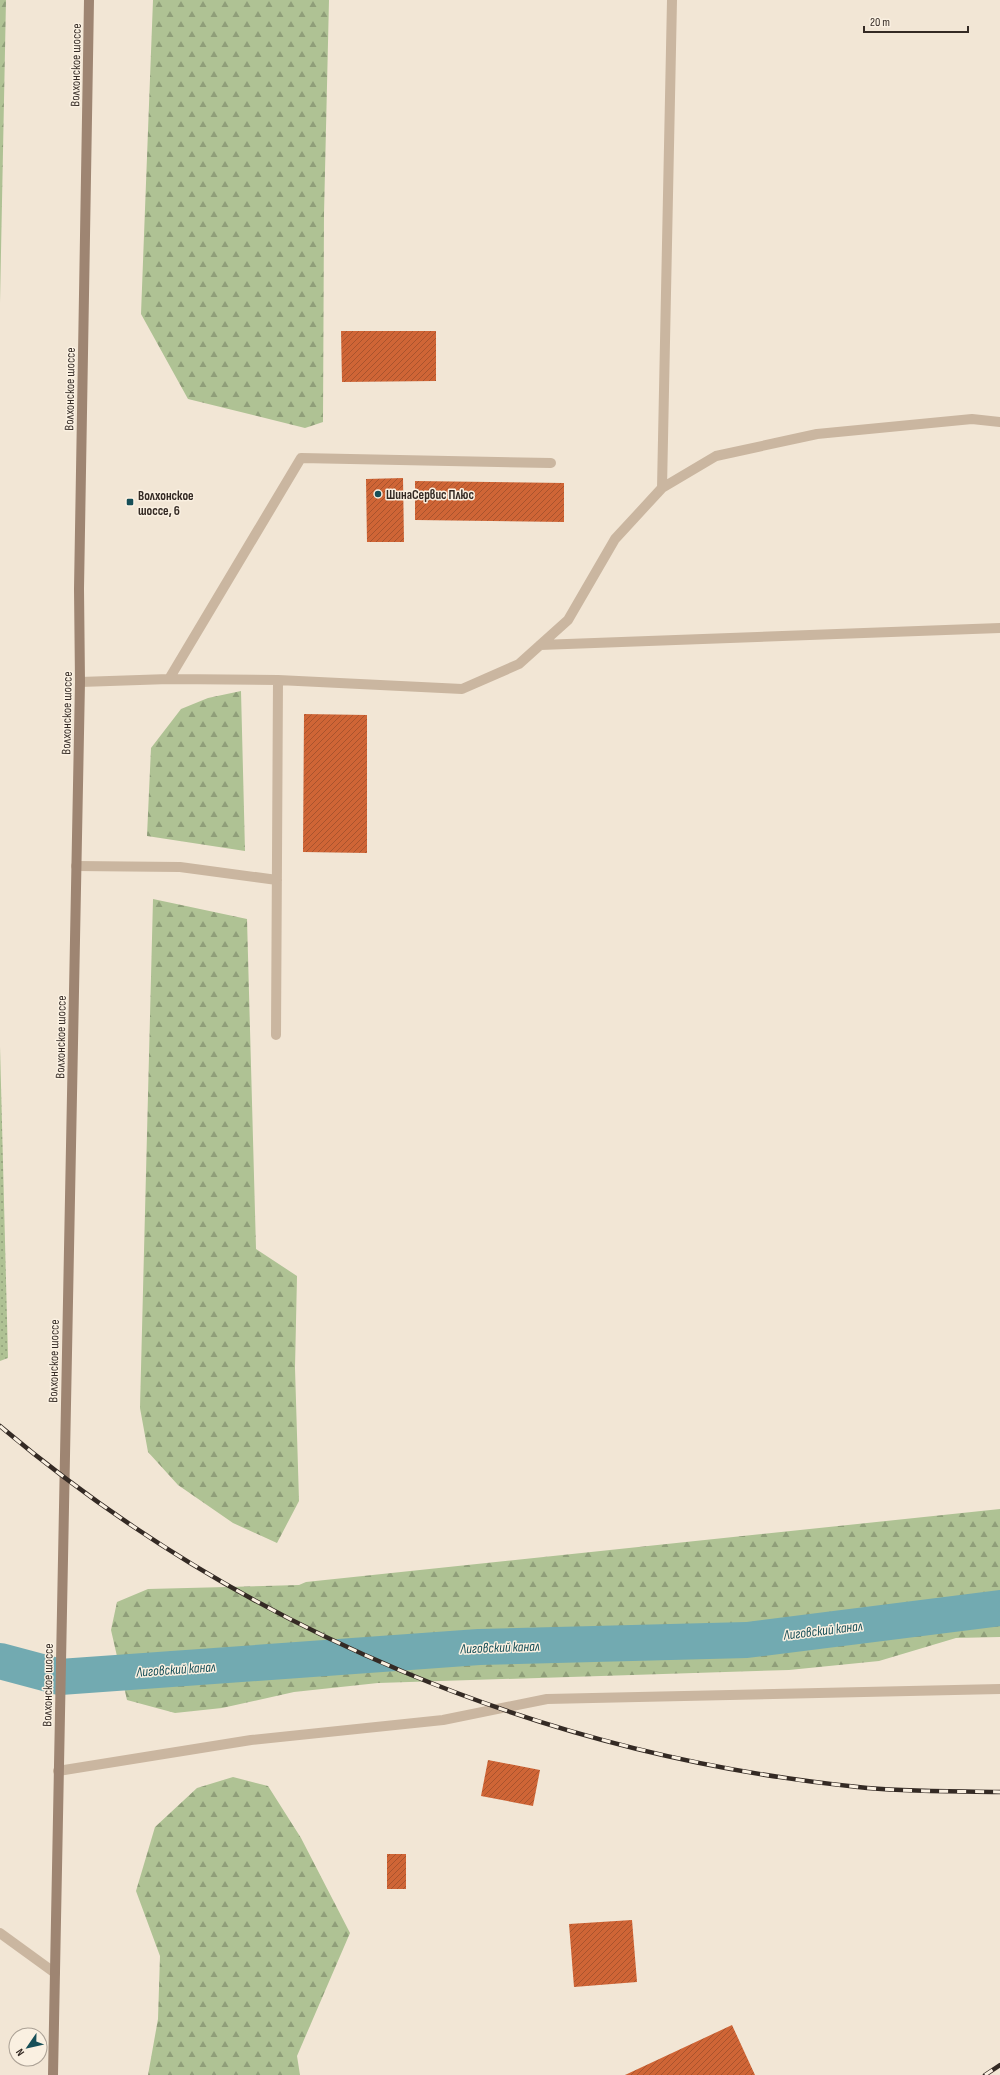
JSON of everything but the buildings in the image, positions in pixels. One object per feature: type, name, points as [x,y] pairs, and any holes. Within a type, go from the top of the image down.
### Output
[{"type":"main road","name":"Волхонское шоссе","points":[[53,2075],[61,1597],[80,682],[78,589],[89,0]]},
{"type":"street","points":[[662,488],[672,0]]},
{"type":"street","points":[[80,682],[170,679],[278,680],[462,689],[519,664],[568,620],[615,539],[662,488],[716,456],[817,434],[972,419],[1000,422]]},
{"type":"street","points":[[170,679],[301,458],[551,462]]},
{"type":"street","points":[[540,645],[1000,628]]},
{"type":"street","points":[[276,1034],[278,680]]},
{"type":"street","points":[[76,866],[180,867],[277,880]]},
{"type":"street","points":[[58,1771],[251,1740],[443,1720],[548,1699],[1000,1689]]},
{"type":"street","points":[[0,1934],[55,1973]]},
{"type":"green space","points":[[0,0],[6,0],[0,303]]},
{"type":"green space","points":[[153,0],[329,0],[324,214],[323,422],[305,428],[188,399],[141,314]]},
{"type":"green space","points":[[241,691],[245,851],[147,836],[151,748],[181,709],[208,698]]},
{"type":"green space","points":[[153,899],[247,919],[256,1249],[297,1276],[295,1368],[299,1501],[277,1543],[233,1523],[178,1485],[148,1452],[140,1408]]},
{"type":"green space","points":[[0,1046],[8,1358],[0,1361]]},
{"type":"green space","points":[[1000,1509],[1000,1637],[956,1638],[879,1661],[789,1670],[378,1683],[294,1692],[222,1708],[175,1713],[127,1700],[111,1630],[117,1602],[148,1589],[299,1585],[306,1582]]},
{"type":"green space","points":[[233,1777],[268,1786],[301,1838],[350,1933],[297,2056],[300,2075],[148,2075],[158,2019],[160,1956],[136,1891],[155,1827],[197,1788]]},
{"type":"waterway","name":"Лиговский канал","points":[[0,1661],[60,1677],[479,1647],[747,1640],[1000,1608]]},
{"type":"railway","points":[[0,1426],[93,1499],[192,1564],[295,1621],[402,1671],[512,1713],[625,1746],[741,1771],[876,1789],[1000,1792]]},
{"type":"railway","points":[[985,2075],[1000,2065]]},
{"type":"place","name":"ШинаСервис Плюс","points":[[378,494]]},
{"type":"place","name":"Волхонское шоссе, 6","points":[[130,502]]}]
